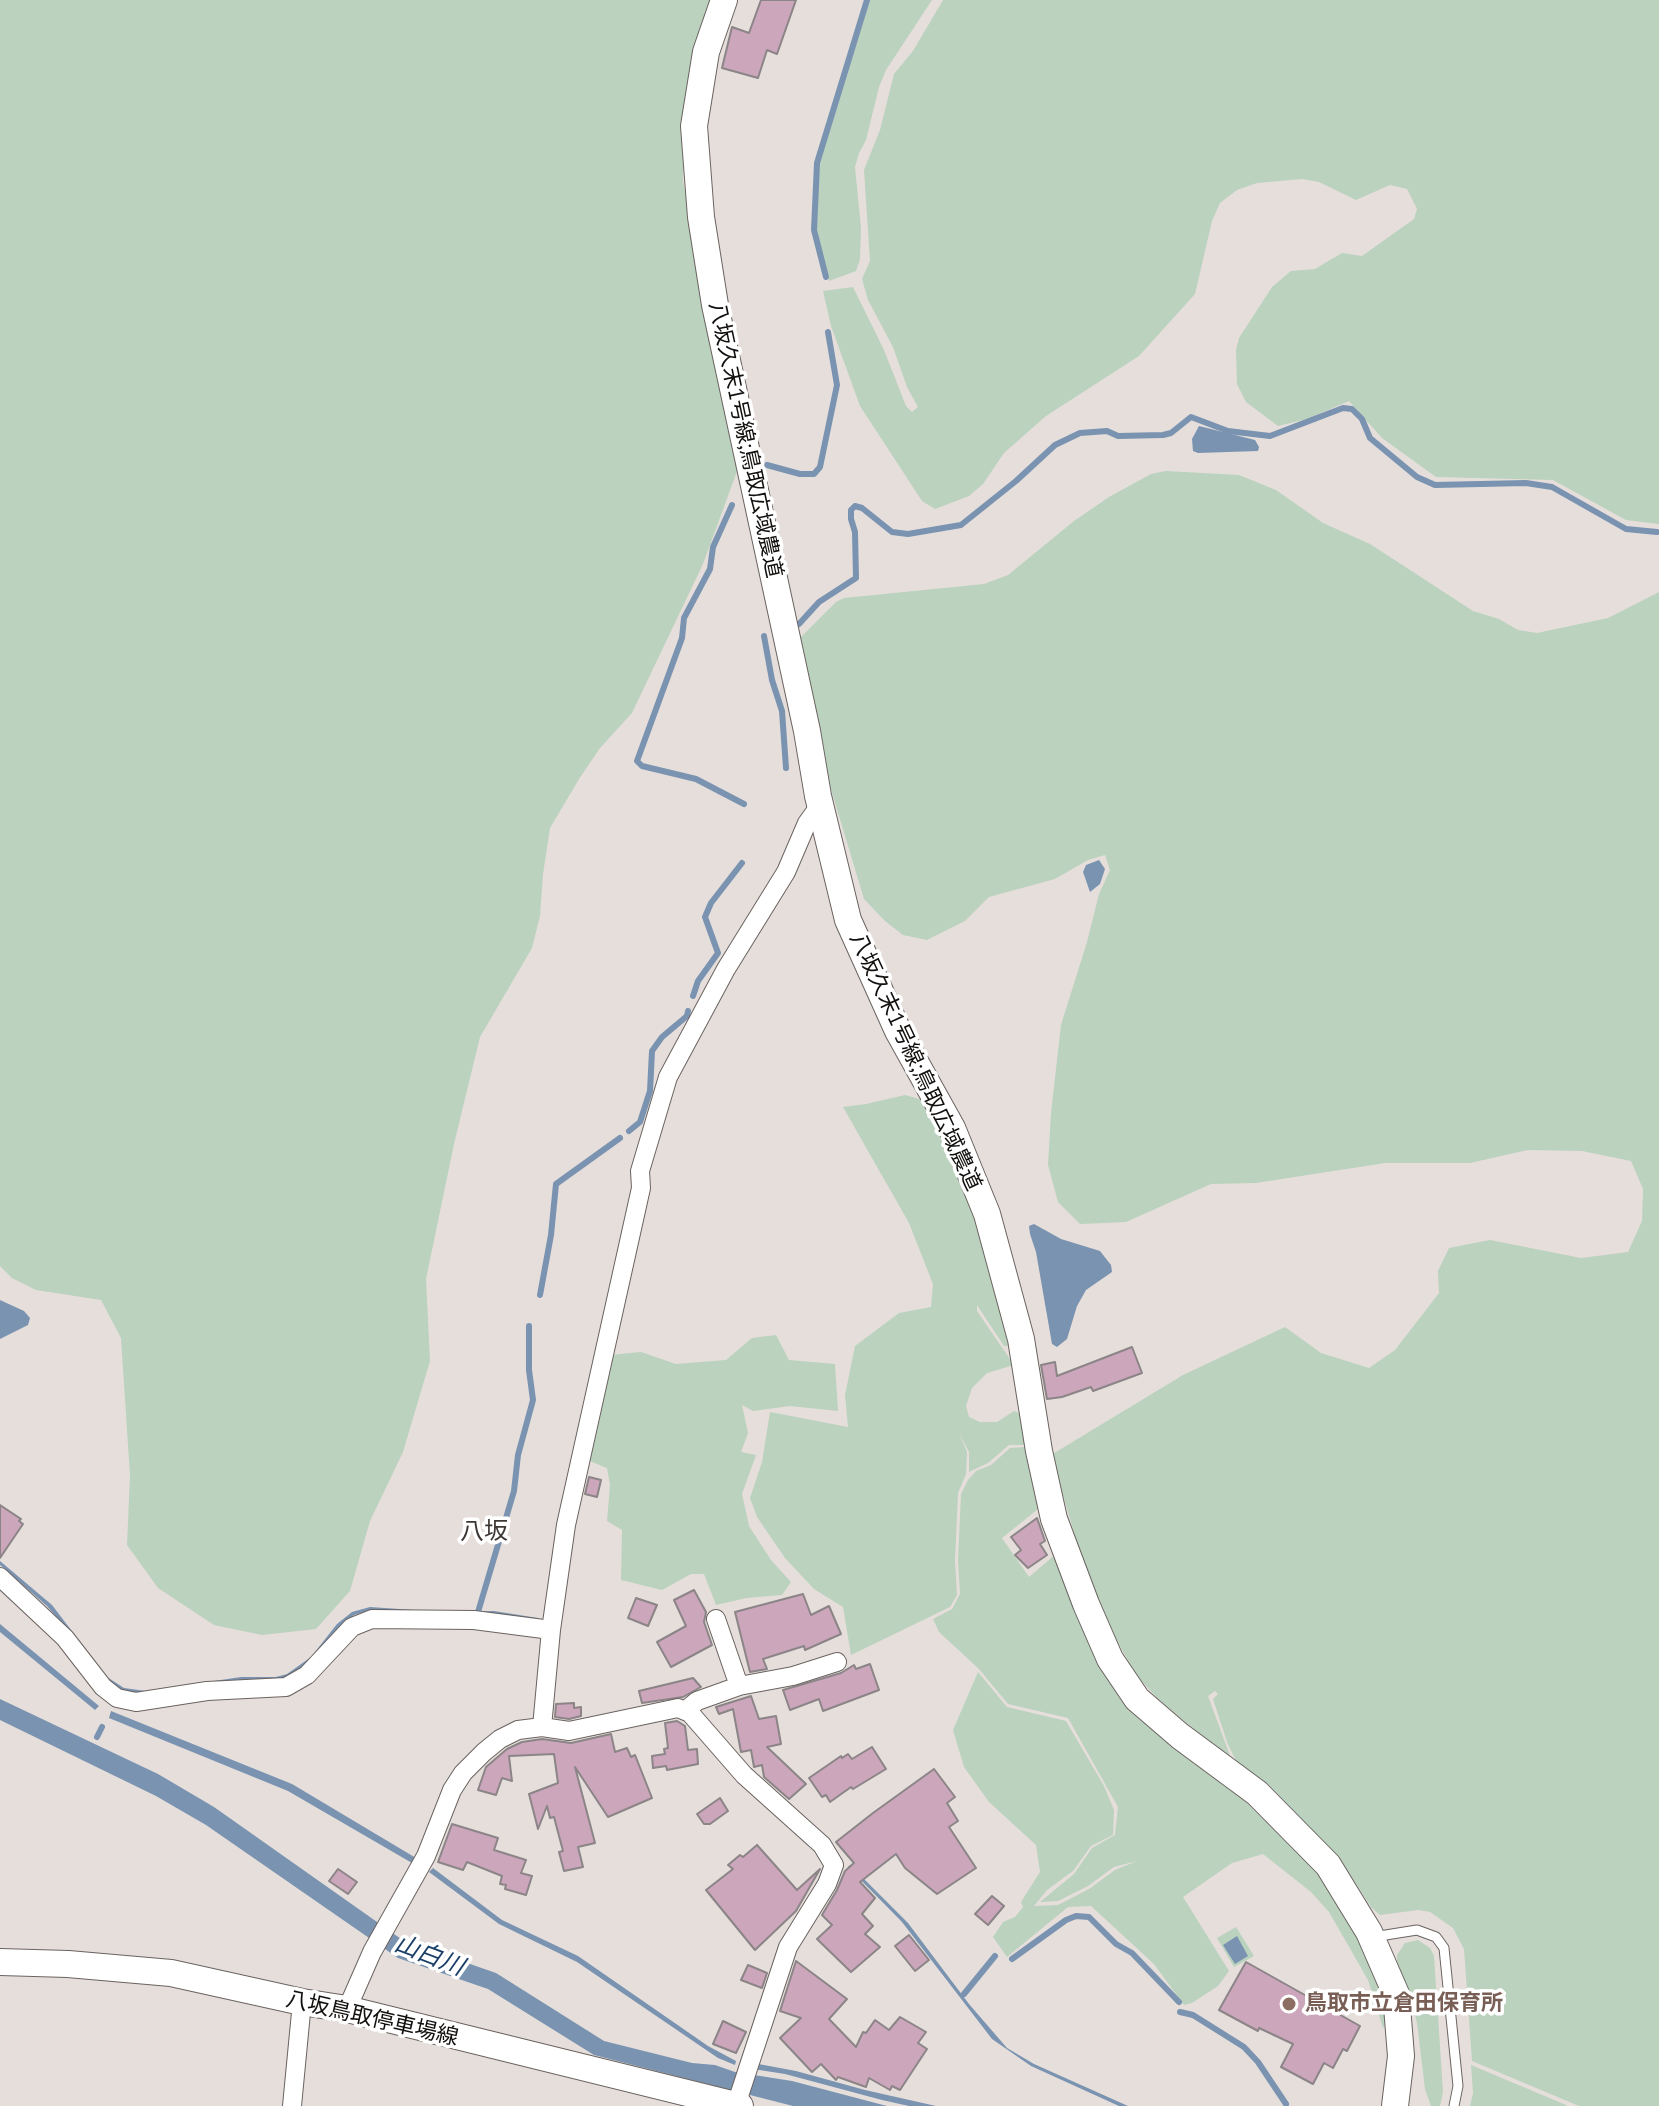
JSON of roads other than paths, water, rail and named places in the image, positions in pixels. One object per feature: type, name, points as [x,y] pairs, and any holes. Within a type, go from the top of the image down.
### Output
[{"type":"street","name":"八坂久末1号線;鳥取広域農道","points":[[724,0],[706,52],[694,126],[701,217],[715,305],[807,731],[820,805],[848,920],[898,1031],[952,1128],[987,1214],[1021,1339],[1039,1451],[1054,1519],[1110,1659],[1137,1699],[1180,1736],[1257,1793],[1328,1865],[1371,1937],[1396,1994],[1401,2056],[1395,2106]]},
{"type":"street","points":[[542,1727],[551,1630],[566,1525],[641,1188],[640,1171],[668,1077],[726,969],[786,872],[807,823],[820,805]]},
{"type":"street","points":[[0,1577],[65,1638],[103,1687],[117,1698],[136,1702],[207,1691],[286,1687],[307,1675],[352,1627],[372,1619],[474,1620],[551,1630]]},
{"type":"street","points":[[716,1619],[739,1686]]},
{"type":"street","points":[[685,1711],[697,1701],[739,1686],[793,1676],[837,1662]]},
{"type":"street","points":[[347,2009],[382,1933],[426,1856],[452,1790],[463,1773],[500,1739],[518,1730],[542,1727],[569,1731],[678,1708],[690,1713],[744,1775],[822,1845],[834,1865],[827,1884],[788,1947],[738,2106]]},
{"type":"street","name":"八坂鳥取停車場線","points":[[0,1962],[171,1973],[347,2009],[738,2106]]},
{"type":"street","points":[[292,2106],[302,2002]]},
{"type":"lane","points":[[1371,1937],[1417,1930],[1436,1937],[1444,1948],[1458,2086],[1454,2106]]},
{"type":"water","points":[[1199,426],[1255,440],[1258,451],[1193,451],[1192,439]]},
{"type":"water","points":[[1099,860],[1105,869],[1100,884],[1090,892],[1083,872],[1086,865]]},
{"type":"water","points":[[1034,1224],[1061,1239],[1100,1251],[1111,1265],[1112,1272],[1086,1290],[1077,1306],[1067,1339],[1057,1347],[1052,1344],[1030,1234],[1029,1226]]},
{"type":"water","points":[[0,1300],[24,1311],[30,1318],[28,1325],[0,1339]]},
{"type":"water","points":[[0,1561],[52,1605],[107,1677],[124,1688],[146,1691],[241,1677],[287,1674],[311,1657],[337,1624],[352,1612],[370,1607],[444,1612],[494,1611],[538,1618],[538,1622],[370,1610],[354,1615],[337,1629],[314,1658],[285,1679],[228,1680],[145,1694],[122,1691],[105,1679],[47,1606],[0,1565]]},
{"type":"water","points":[[0,1624],[99,1706],[95,1710],[0,1632]]},
{"type":"water","name":"山白川","points":[[0,1699],[158,1774],[214,1807],[404,1941],[496,1973],[604,2041],[692,2063],[792,2081],[887,2106],[793,2106],[594,2055],[488,1989],[398,1958],[206,1825],[156,1796],[0,1720]]},
{"type":"water","points":[[111,1711],[292,1784],[416,1858],[412,1863],[288,1791],[109,1718]]},
{"type":"water","points":[[850,1865],[908,1923],[969,2004],[1007,2048],[1034,2064],[1128,2106],[1119,2106],[1031,2066],[992,2039],[902,1922],[848,1867]]},
{"type":"water","points":[[433,1868],[502,1920],[578,1956],[708,2046],[736,2061],[735,2065],[718,2058],[577,1962],[499,1924],[429,1872]]},
{"type":"water","points":[[1237,1936],[1248,1956],[1235,1964],[1223,1945]]},
{"type":"water","points":[[753,2063],[936,2106],[909,2106],[882,2100],[785,2074],[753,2069]]},
{"type":"waterway","points":[[826,277],[814,230],[817,163],[867,0]]},
{"type":"waterway","points":[[767,465],[800,474],[814,474],[820,467],[837,385],[828,332]]},
{"type":"waterway","points":[[799,624],[819,602],[856,578],[855,532],[851,519],[851,510],[855,506],[892,532],[908,534],[961,525],[1055,445],[1080,433],[1107,431],[1118,436],[1163,435],[1171,433],[1191,417],[1228,431],[1270,436],[1343,408],[1352,409],[1362,419],[1370,438],[1417,477],[1435,485],[1526,483],[1552,487],[1626,529],[1657,532]]},
{"type":"waterway","points":[[732,505],[713,547],[710,569],[684,618],[682,638],[637,761],[642,766],[696,779],[744,804]]},
{"type":"waterway","points":[[764,636],[772,680],[782,711],[786,768]]},
{"type":"waterway","points":[[693,996],[698,981],[718,953],[705,917],[711,903],[742,863]]},
{"type":"waterway","points":[[629,1131],[640,1122],[650,1091],[652,1051],[662,1037],[687,1016],[688,1011]]},
{"type":"waterway","points":[[540,1295],[556,1184],[620,1138]]},
{"type":"waterway","points":[[478,1612],[514,1491],[518,1455],[533,1400],[529,1326]]},
{"type":"waterway","points":[[97,1737],[102,1727]]},
{"type":"waterway","points":[[1012,1959],[1066,1920],[1076,1916],[1089,1917],[1116,1944],[1132,1953],[1179,2002]]},
{"type":"waterway","points":[[964,1994],[995,1956]]},
{"type":"waterway","points":[[1180,2012],[1193,2015],[1244,2047],[1286,2104]]},
{"type":"place","name":"鳥取市立倉田保育所","points":[[1289,2004]]},
{"type":"district","name":"八坂","points":[[484,1532]]}]
